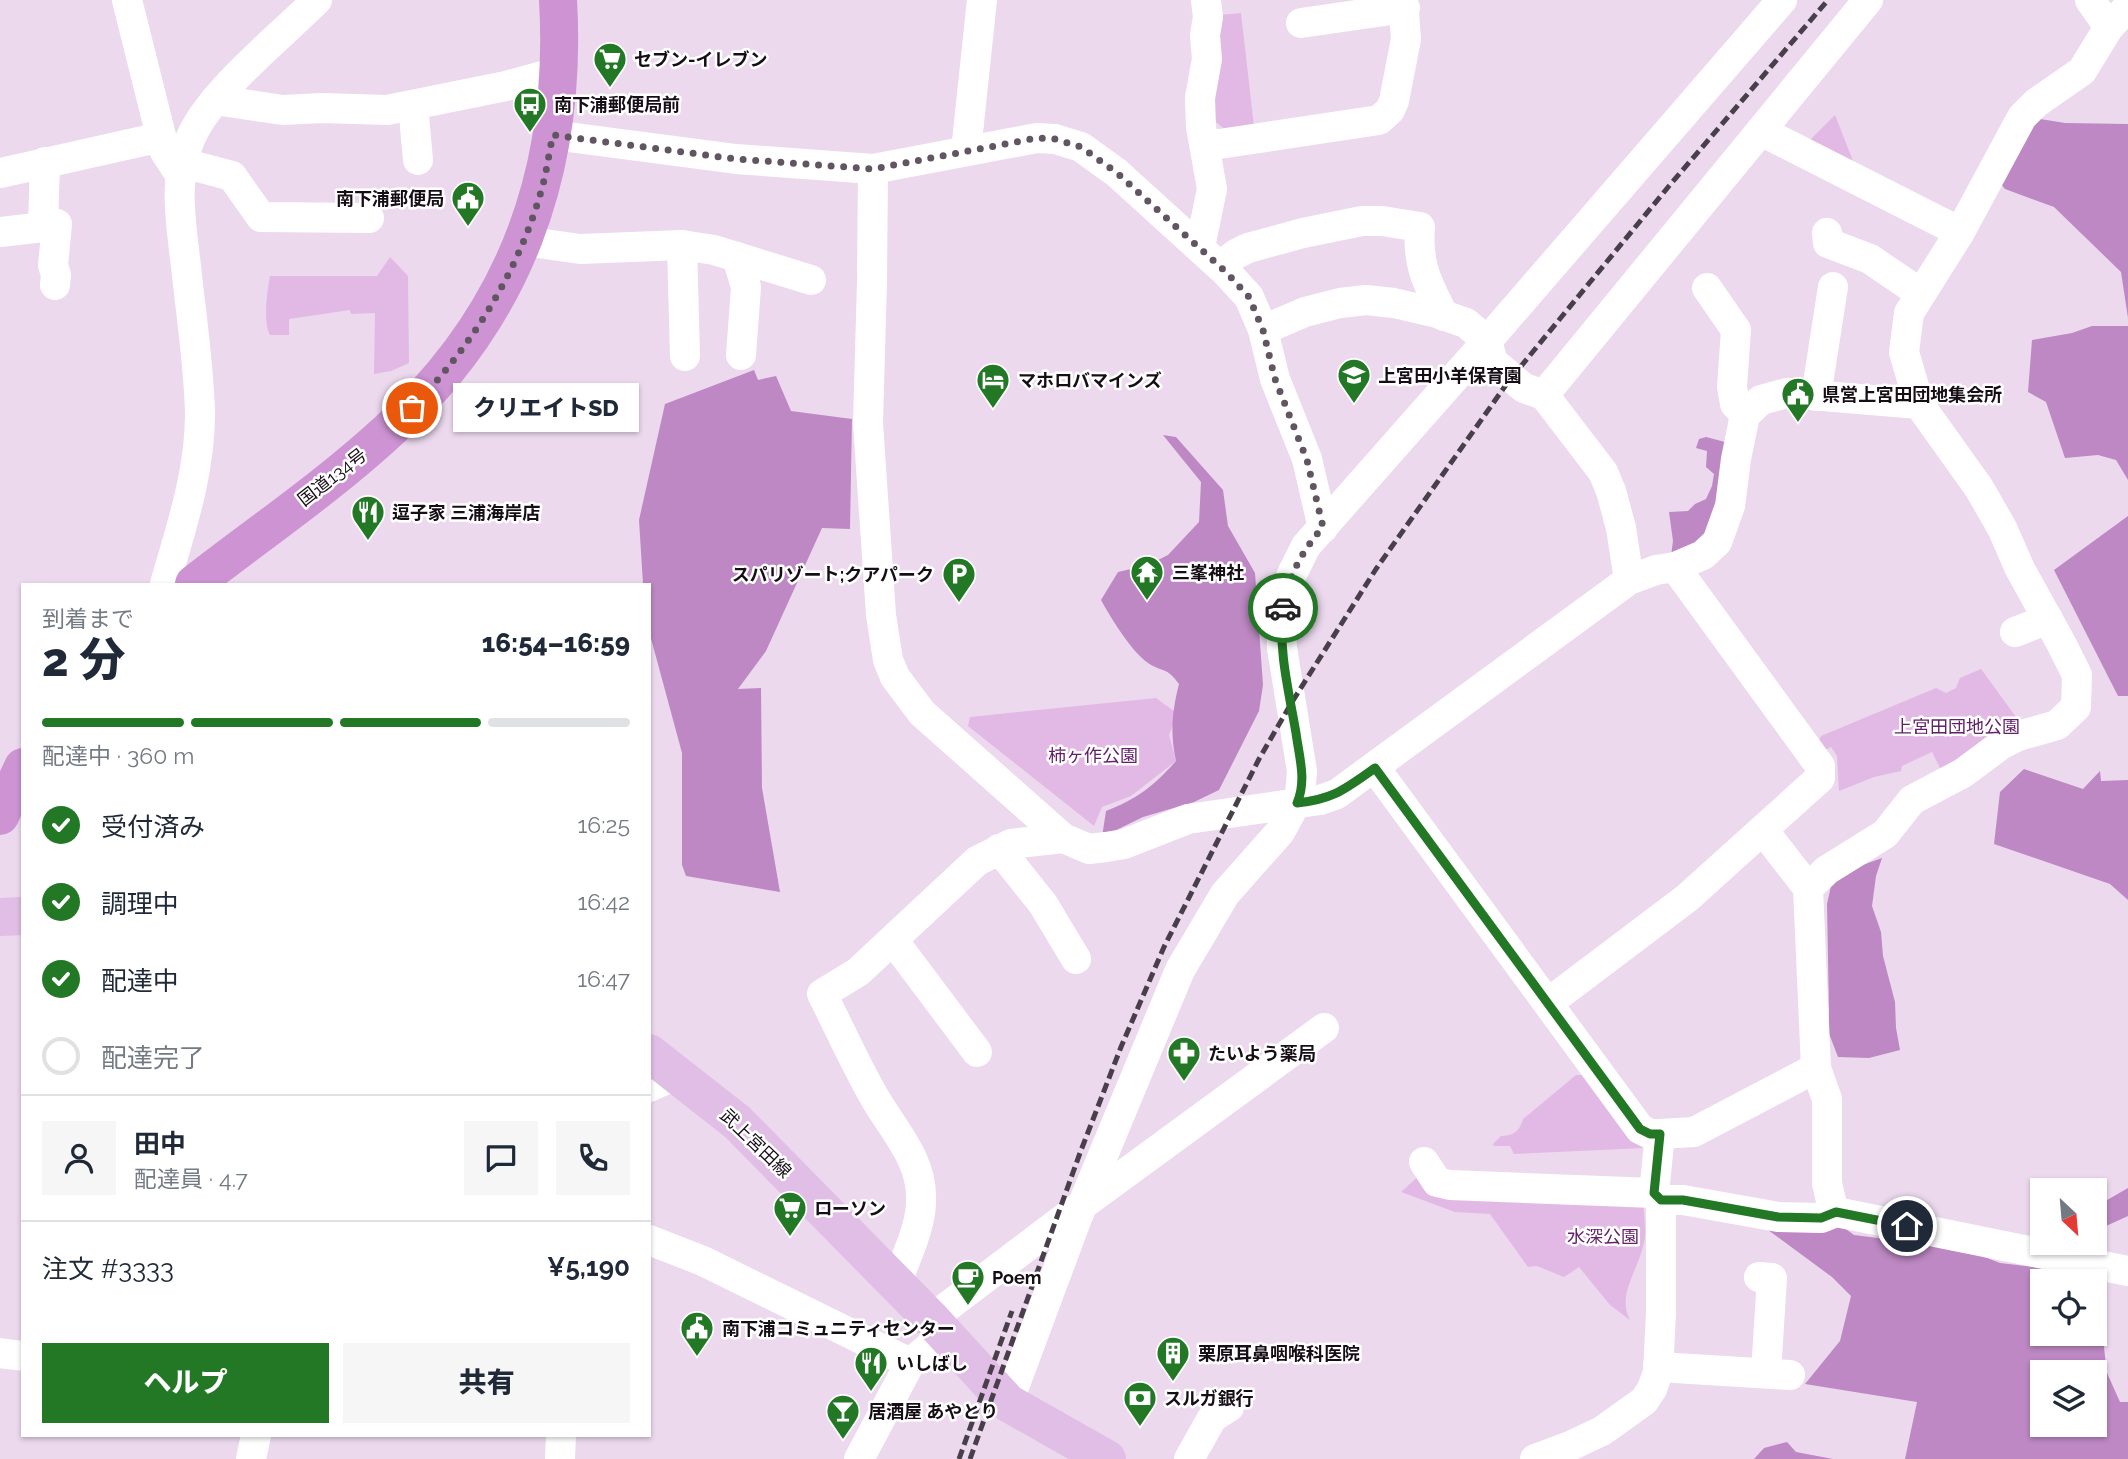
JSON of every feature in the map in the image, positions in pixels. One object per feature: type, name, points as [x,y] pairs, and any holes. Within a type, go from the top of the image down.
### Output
[{"type":"highway","name":"国道134号","points":[[195,583],[387,433],[440,380],[487,314],[524,241],[542,188],[553,135],[560,71],[558,0]]},
{"type":"highway","points":[[0,816],[21,771]]},
{"type":"main road","points":[[0,917],[21,916]]},
{"type":"main road","name":"武上宮田線","points":[[658,1072],[737,1122],[897,1283],[1008,1403],[1107,1459]]},
{"type":"street","points":[[127,0],[167,155],[182,169],[232,176],[261,217],[283,209],[352,212]]},
{"type":"street","points":[[165,583],[193,487],[199,440],[197,371],[180,214],[182,169],[193,133],[215,100],[317,0]]},
{"type":"street","points":[[966,150],[982,0]]},
{"type":"street","points":[[1008,1403],[1084,1203],[1190,950],[1225,894],[1280,832],[1300,795],[1302,771],[1282,648],[1281,624],[1291,576],[1306,546],[1488,341],[1782,0]]},
{"type":"street","points":[[1544,395],[1868,0]]},
{"type":"street","points":[[1808,888],[1827,870],[1885,834],[1912,800],[1963,773],[2002,744],[2018,736],[2057,725],[2076,707],[2077,675],[1979,488],[1919,404],[1904,352],[1909,313],[1960,232],[2022,117],[2036,103],[2082,71],[2118,17],[2090,0]]},
{"type":"street","points":[[1206,1],[1207,59],[1200,97],[1201,127],[1212,189],[1210,257]]},
{"type":"street","points":[[1206,146],[1380,120],[1390,110],[1406,39],[1404,4],[1301,24]]},
{"type":"street","points":[[215,100],[283,110],[387,110],[506,86],[560,71]]},
{"type":"street","points":[[413,105],[418,160]]},
{"type":"street","points":[[1761,131],[1960,232]]},
{"type":"street","points":[[553,135],[736,159],[873,169],[1037,138],[1055,139],[1081,147],[1117,173],[1210,257],[1249,297],[1263,330],[1275,379],[1307,460],[1323,527]]},
{"type":"street","points":[[0,173],[161,136]]},
{"type":"street","points":[[43,227],[45,162]]},
{"type":"street","points":[[873,169],[868,423],[881,615],[888,660],[895,677],[922,713],[1063,838],[1089,849],[1124,844],[1188,819],[1320,800],[1337,794],[1629,580],[1656,570],[1675,567],[1703,555],[1717,542],[1730,506],[1745,415],[1761,400],[1787,393],[1919,404]]},
{"type":"street","points":[[1210,257],[1236,254],[1248,248],[1330,226],[1382,221],[1420,227],[1418,250],[1421,267],[1444,316]]},
{"type":"street","points":[[0,232],[57,224],[53,265],[55,285]]},
{"type":"street","points":[[1827,233],[1828,243],[1870,259],[1920,293]]},
{"type":"street","points":[[524,241],[580,249],[682,245],[737,257],[811,280]]},
{"type":"street","points":[[682,245],[685,356]]},
{"type":"street","points":[[737,257],[746,287],[741,355]]},
{"type":"street","points":[[1816,396],[1833,287]]},
{"type":"street","points":[[1707,288],[1736,330],[1732,387],[1735,404],[1745,415]]},
{"type":"street","points":[[1263,330],[1305,312],[1366,300],[1394,303],[1466,323],[1488,341],[1493,362],[1524,388],[1544,395],[1603,472],[1611,491],[1620,528],[1629,580]]},
{"type":"street","points":[[1548,1003],[1687,898],[1820,778],[1820,766],[1675,567]]},
{"type":"street","points":[[2015,632],[2048,619]]},
{"type":"street","points":[[1375,768],[1640,1129],[1650,1134],[1694,1132],[1815,1068]]},
{"type":"street","points":[[1763,830],[1808,888],[1815,1068],[1827,1100],[1827,1183],[1830,1201],[1836,1212]]},
{"type":"street","points":[[897,1283],[922,1202],[916,1171],[910,1152],[876,1099],[822,994],[858,972],[977,861],[1011,844],[1063,838]]},
{"type":"street","points":[[999,849],[1050,898],[1076,958]]},
{"type":"street","points":[[893,940],[977,1052]]},
{"type":"street","points":[[859,1459],[910,1363],[938,1326],[1084,1203],[1324,1028]]},
{"type":"street","points":[[1535,1459],[1602,1431],[1644,1401],[1652,1389],[1658,1367],[1661,1313],[1658,1196],[1660,1134]]},
{"type":"street","points":[[1424,1162],[1437,1182],[1450,1185],[1658,1196],[1778,1217],[1821,1218],[1836,1212],[2128,1271]]},
{"type":"street","points":[[651,1241],[703,1261],[910,1363]]},
{"type":"street","points":[[1658,1367],[1778,1374],[1772,1291]]},
{"type":"street","points":[[0,1353],[21,1356]]},
{"type":"street","points":[[1189,1459],[1212,1418],[1229,1407]]},
{"type":"street","points":[[251,1459],[256,1437]]},
{"type":"street","points":[[560,1459],[561,1437]]},
{"type":"green space","points":[[1241,13],[1254,127],[1226,130],[1208,116],[1220,15]]},
{"type":"green space","points":[[1835,115],[1853,161],[1850,166],[1805,145]]},
{"type":"green space","points":[[390,257],[408,276],[409,363],[391,371],[374,374],[375,313],[351,314],[350,310],[289,319],[289,335],[270,335],[266,315],[270,276],[377,276]]},
{"type":"green space","name":"上宮田団地公園","points":[[1981,669],[2024,728],[1945,778],[1932,752],[1902,766],[1901,771],[1874,777],[1839,791],[1837,756],[1831,747],[1825,750],[1819,741],[1821,736],[1936,688],[1946,693],[1956,688],[1960,678]]},
{"type":"green space","name":"柿ヶ作公園","points":[[1156,698],[1178,714],[1169,735],[1176,761],[1131,796],[1102,807],[1094,826],[968,726],[970,717]]},
{"type":"green space","points":[[1576,1075],[1583,1075],[1644,1148],[1514,1154],[1510,1146],[1494,1146],[1501,1136],[1515,1132],[1523,1119]]},
{"type":"green space","name":"水深公園","points":[[1421,1174],[1643,1198],[1644,1242],[1626,1300],[1630,1320],[1610,1305],[1579,1267],[1564,1277],[1537,1266],[1528,1267],[1490,1214],[1455,1212],[1401,1192]]},
{"type":"shaded area","points":[[2034,118],[2065,123],[2128,124],[2128,318],[2121,272],[2054,207],[2005,189],[1996,178]]},
{"type":"shaded area","points":[[2092,326],[2128,326],[2128,480],[2116,460],[2098,455],[2065,458],[2046,402],[2028,392],[2032,340],[2072,333]]},
{"type":"shaded area","points":[[754,370],[758,380],[776,376],[791,411],[852,419],[850,529],[822,528],[766,651],[738,689],[761,688],[762,788],[780,892],[686,876],[682,865],[682,753],[651,638],[651,583],[643,583],[639,520],[665,404]]},
{"type":"shaded area","points":[[1163,435],[1176,437],[1223,490],[1228,526],[1255,573],[1263,685],[1259,711],[1219,790],[1194,802],[1143,817],[1102,837],[1106,811],[1144,791],[1176,761],[1173,722],[1179,684],[1167,672],[1148,663],[1135,651],[1101,600],[1118,572],[1148,565],[1168,555],[1199,522],[1201,482]]},
{"type":"shaded area","points":[[1706,437],[1725,442],[1714,535],[1671,556],[1673,541],[1669,512],[1688,511],[1706,499],[1712,486],[1714,474],[1706,467],[1707,451],[1696,448],[1699,439]]},
{"type":"shaded area","points":[[2128,516],[2128,696],[2118,696],[2054,570]]},
{"type":"shaded area","points":[[2024,769],[2083,789],[2100,771],[2101,781],[2128,780],[2128,900],[2110,884],[1994,844],[2000,792]]},
{"type":"shaded area","points":[[1882,858],[1876,876],[1872,906],[1881,932],[1883,956],[1895,1002],[1900,1050],[1869,1058],[1838,1057],[1828,1031],[1827,904],[1831,886],[1843,872]]},
{"type":"shaded area","points":[[2128,1188],[2128,1216],[2107,1226],[2107,1200]]},
{"type":"shaded area","points":[[1839,1224],[1854,1235],[1964,1249],[2000,1263],[2050,1269],[2030,1269],[2030,1346],[2104,1346],[2105,1360],[2030,1360],[2030,1437],[2107,1437],[2107,1373],[2120,1402],[2128,1402],[2128,1459],[1905,1459],[1917,1402],[1805,1384],[1840,1341],[1851,1296],[1832,1277],[1764,1227]]},
{"type":"shaded area","points":[[1787,1442],[1796,1452],[1833,1459],[1754,1459],[1764,1448]]},
{"type":"railway","points":[[970,1459],[1121,1047],[1164,947],[1259,759],[1292,702],[1376,569],[1508,382],[1669,186],[1828,0]]},
{"type":"railway","points":[[959,1459],[1012,1311]]},
{"type":"way so far","points":[[412,408],[440,380],[487,314],[524,241],[542,188],[553,135],[736,159],[873,169],[1037,138],[1055,139],[1081,147],[1117,173],[1200,247],[1249,297],[1263,330],[1275,379],[1307,460],[1323,527],[1306,546],[1291,576],[1283,608]]},
{"type":"place","name":"セブン-イレブン","points":[[610,89]]},
{"type":"place","name":"南下浦郵便局前","points":[[530,134]]},
{"type":"place","name":"南下浦郵便局","points":[[468,228]]},
{"type":"place","name":"上宮田小羊保育園","points":[[1354,405]]},
{"type":"place","name":"クリエイトSD","points":[[412,408]]},
{"type":"place","name":"マホロバマインズ","points":[[993,410]]},
{"type":"place","name":"県営上宮田団地集会所","points":[[1798,424]]},
{"type":"place","name":"逗子家 三浦海岸店","points":[[368,542]]},
{"type":"place","name":"三峯神社","points":[[1147,602]]},
{"type":"place","name":"スパリゾート;クアパーク","points":[[959,604]]},
{"type":"place","name":"たいよう薬局","points":[[1184,1083]]},
{"type":"place","name":"ローソン","points":[[790,1238]]},
{"type":"place","name":"Poem","points":[[968,1307]]},
{"type":"place","name":"南下浦コミュニティセンター","points":[[697,1358]]},
{"type":"place","name":"栗原耳鼻咽喉科医院","points":[[1173,1383]]},
{"type":"place","name":"いしばし","points":[[871,1393]]},
{"type":"place","name":"スルガ銀行","points":[[1140,1428]]},
{"type":"place","name":"居酒屋 あやとり","points":[[843,1441]]},
{"type":"route","points":[[1283,608],[1282,648],[1302,771],[1297,803],[1327,799],[1375,768],[1640,1129],[1650,1134],[1660,1134],[1654,1193],[1661,1200],[1683,1200],[1778,1217],[1821,1218],[1836,1212],[1907,1226]]}]
